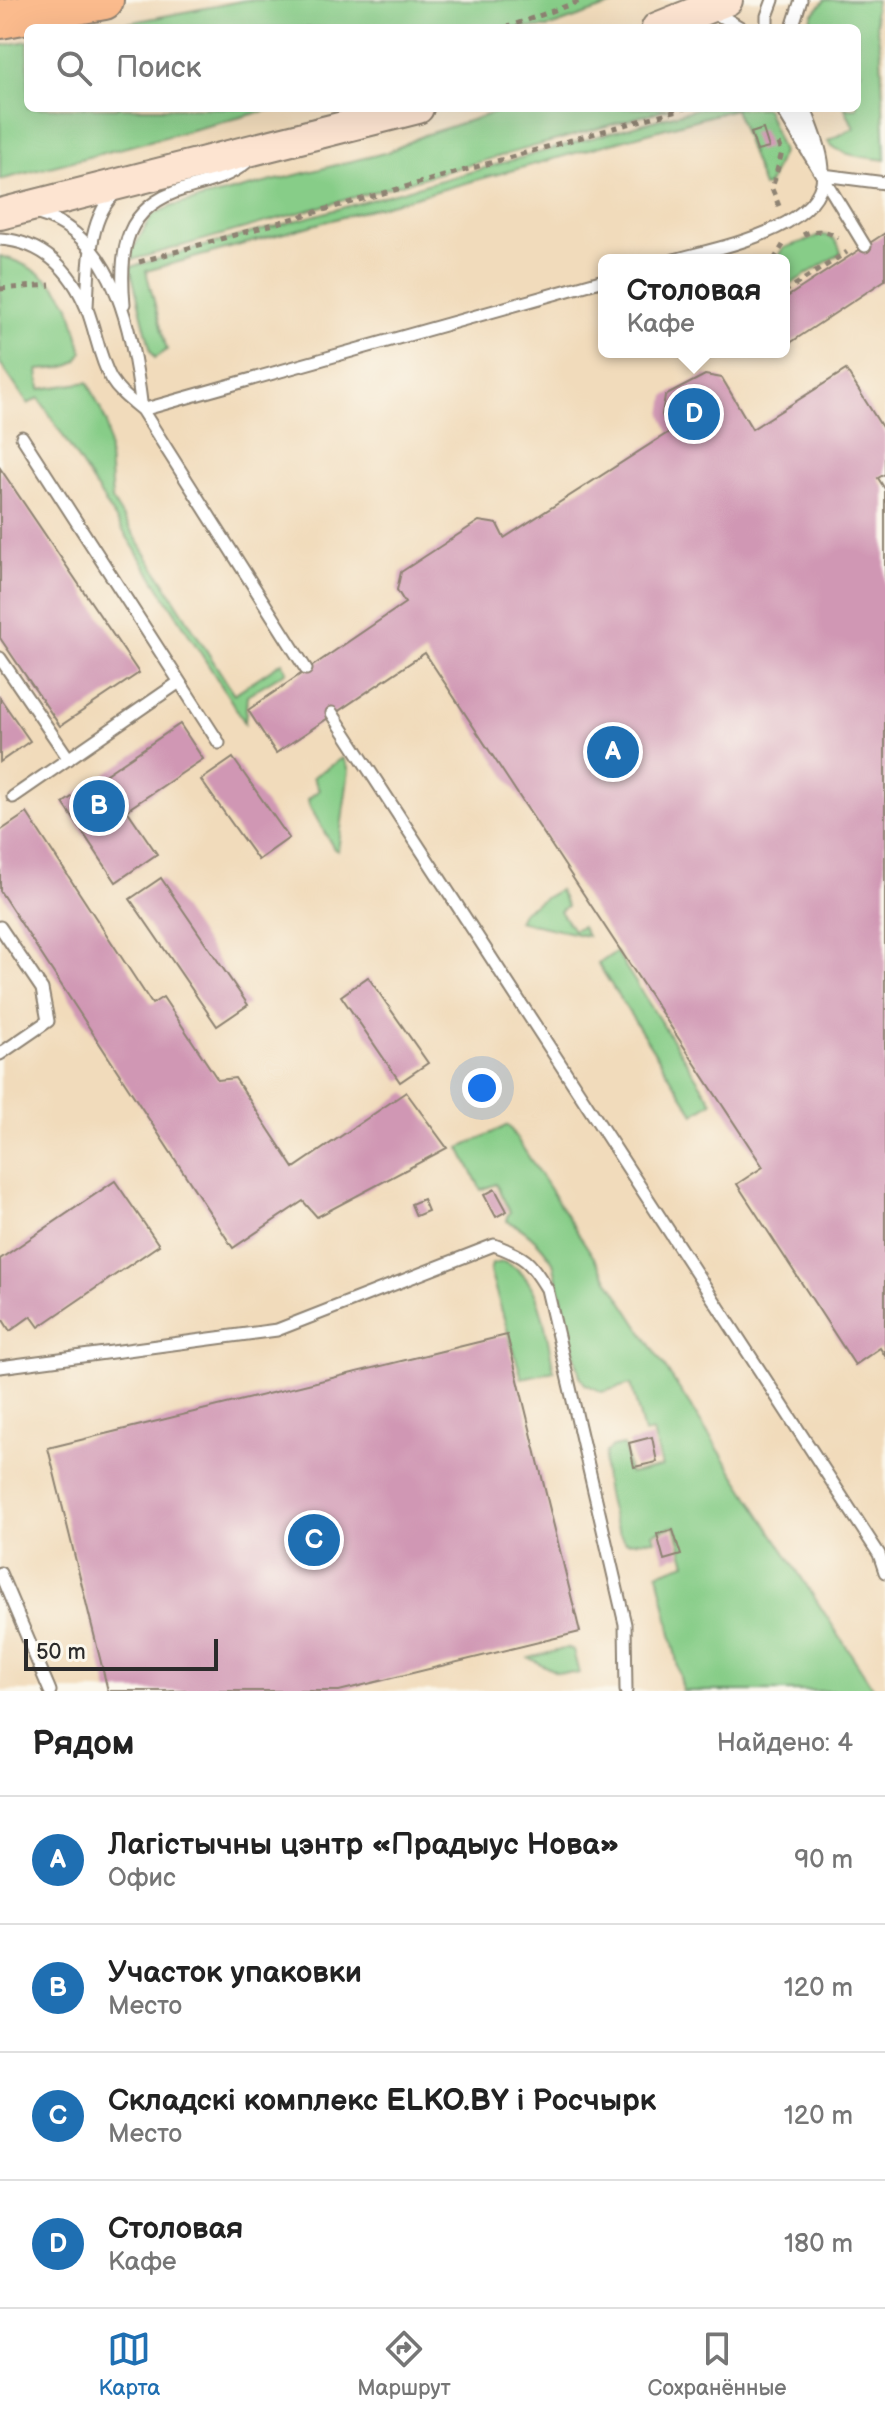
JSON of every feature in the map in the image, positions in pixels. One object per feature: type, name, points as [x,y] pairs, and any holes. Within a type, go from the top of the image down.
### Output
[{"type":"highway","points":[[0,19],[104,0]]},
{"type":"main road","points":[[667,24],[727,0]]},
{"type":"main road","points":[[11,212],[402,112]]},
{"type":"lane","points":[[767,24],[773,0]]},
{"type":"lane","points":[[793,24],[801,0]]},
{"type":"lane","points":[[695,13],[723,17],[734,24]]},
{"type":"lane","points":[[783,112],[865,246]]},
{"type":"lane","points":[[795,112],[823,175]]},
{"type":"lane","points":[[695,254],[748,239],[780,226],[807,210],[817,197],[823,175],[806,112]]},
{"type":"lane","points":[[125,325],[121,267],[128,234],[150,205],[172,192],[218,179],[244,165],[258,149]]},
{"type":"lane","points":[[823,175],[885,183]]},
{"type":"lane","points":[[87,308],[98,221],[111,197],[130,181]]},
{"type":"lane","points":[[11,212],[55,218],[92,250],[106,272],[125,325],[139,380],[142,410]]},
{"type":"lane","points":[[0,239],[14,240],[60,263],[87,308],[112,381],[142,410],[306,669]]},
{"type":"lane","points":[[142,410],[598,282]]},
{"type":"lane","points":[[22,437],[219,743]]},
{"type":"lane","points":[[0,658],[69,759]]},
{"type":"lane","points":[[13,797],[178,683]]},
{"type":"lane","points":[[332,713],[882,1556],[885,1572]]},
{"type":"lane","points":[[0,927],[42,989],[48,1021],[0,1054]]},
{"type":"lane","points":[[0,1367],[277,1330],[494,1245],[516,1253],[532,1264],[547,1289],[625,1624],[626,1691]]},
{"type":"lane","points":[[0,1573],[50,1691]]},
{"type":"path","points":[[516,24],[583,0]]},
{"type":"path","points":[[121,267],[671,112]]},
{"type":"path","points":[[772,189],[782,152],[777,137]]},
{"type":"path","points":[[778,254],[783,245],[808,233],[832,233],[849,250],[790,288]]},
{"type":"path","points":[[0,289],[50,285]]},
{"type":"green space","points":[[246,0],[627,0],[558,24],[123,24]]},
{"type":"green space","points":[[825,0],[876,0],[874,13],[881,53],[885,160],[846,153],[828,141],[854,128],[847,112],[861,112],[861,24],[809,24],[813,14]]},
{"type":"green space","points":[[24,42],[24,112],[261,112],[0,180],[0,46]]},
{"type":"green space","points":[[496,112],[656,112],[132,260],[132,251],[153,214],[173,206],[388,152],[424,135]]},
{"type":"green space","points":[[685,112],[724,112],[146,271],[167,350],[155,358],[130,267]]},
{"type":"green space","points":[[736,112],[767,112],[782,152],[768,186],[763,187]]},
{"type":"green space","points":[[823,235],[835,241],[841,253],[790,284],[790,254],[780,254],[783,248]]},
{"type":"green space","points":[[0,256],[38,273],[55,286],[67,302],[82,352],[70,366],[38,370],[40,389],[88,382],[107,423],[112,500],[234,694],[282,662],[287,671],[247,695],[245,723],[39,398],[28,404],[0,363]]},
{"type":"green space","points":[[343,758],[349,770],[338,851],[334,849],[308,799],[319,790],[313,777]]},
{"type":"green space","points":[[559,890],[567,906],[560,911],[573,930],[582,926],[587,936],[518,921],[523,911]]},
{"type":"green space","points":[[616,952],[712,1102],[694,1114],[598,964]]},
{"type":"green space","points":[[508,1125],[875,1691],[683,1691],[658,1573],[686,1563],[675,1526],[653,1533],[655,1540],[626,1542],[611,1512],[604,1473],[606,1452],[624,1445],[629,1474],[662,1467],[653,1432],[644,1433],[631,1384],[602,1392],[585,1384],[580,1376],[553,1262],[533,1238],[507,1221],[510,1212],[496,1184],[481,1190],[460,1148]]},
{"type":"green space","points":[[503,1262],[527,1279],[535,1293],[554,1371],[522,1378],[490,1272],[492,1264]]},
{"type":"green space","points":[[567,1648],[573,1650],[579,1674],[556,1672],[529,1658]]},
{"type":"building","points":[[763,129],[769,148],[757,151],[751,133]]},
{"type":"building","points":[[885,233],[885,280],[790,343],[790,295]]},
{"type":"building","points":[[846,370],[885,432],[885,474],[878,478],[885,489],[885,1356],[880,1348],[855,1365],[737,1184],[763,1167],[425,653],[276,753],[248,710],[405,603],[397,590],[401,572],[479,521],[497,524],[504,538],[669,432],[662,415],[665,396],[705,375],[722,378],[752,429]]},
{"type":"building","points":[[0,468],[139,673],[60,726],[0,638]]},
{"type":"building","points":[[0,698],[30,741],[0,762]]},
{"type":"building","points":[[180,724],[203,759],[127,810],[157,854],[116,882],[63,803]]},
{"type":"building","points":[[233,758],[289,838],[258,860],[201,780]]},
{"type":"building","points":[[27,813],[152,1004],[163,997],[218,1080],[235,1078],[294,1168],[406,1092],[447,1148],[317,1217],[303,1201],[233,1248],[0,891],[0,831]]},
{"type":"building","points":[[161,878],[248,1005],[217,1026],[130,899]]},
{"type":"building","points":[[368,977],[428,1063],[400,1082],[341,996]]},
{"type":"building","points":[[115,1181],[159,1245],[39,1327],[31,1316],[10,1331],[3,1320],[0,1322],[0,1259]]},
{"type":"building","points":[[495,1189],[507,1211],[496,1217],[484,1195]]},
{"type":"building","points":[[423,1199],[428,1211],[416,1216],[411,1204]]},
{"type":"building","points":[[507,1335],[580,1632],[339,1691],[108,1691],[48,1448]]},
{"type":"building","points":[[652,1437],[657,1462],[634,1467],[629,1443]]},
{"type":"building","points":[[673,1530],[681,1555],[664,1560],[657,1534]]},
{"type":"place","name":"Столовая","points":[[694,414]]},
{"type":"place","name":"Лагістычны цэнтр «Прадыус Нова»","points":[[613,752]]},
{"type":"place","name":"Участок упаковки","points":[[99,806]]},
{"type":"place","name":"Складскі комплекс ELKO.BY і Росчырк","points":[[314,1540]]}]
